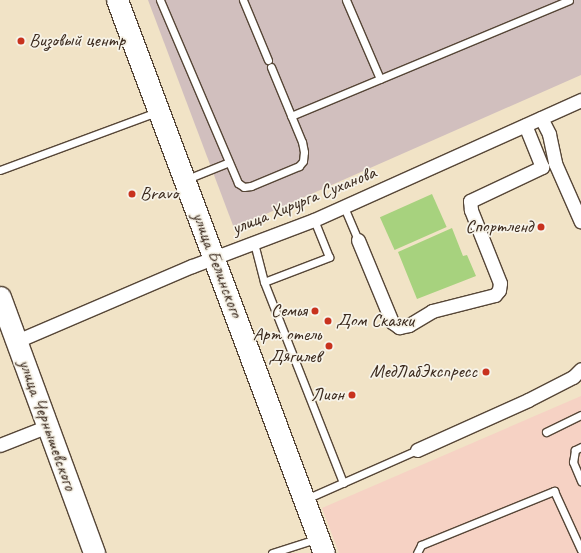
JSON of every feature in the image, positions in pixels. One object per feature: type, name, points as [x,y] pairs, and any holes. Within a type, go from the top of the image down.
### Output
[{"type":"main road","name":"улица Белинского","points":[[118,0],[322,545]]},
{"type":"main road","name":"улица Чернышевского","points":[[0,297],[94,553]]},
{"type":"street","name":"улица Хирурга Суханова","points":[[17,341],[215,258],[314,220],[581,100]]},
{"type":"street","points":[[541,118],[549,134],[555,163],[581,222]]},
{"type":"street","points":[[358,240],[392,322],[400,327],[409,325],[432,312],[495,294],[499,290],[500,283],[471,210],[470,201],[542,167],[524,126]]},
{"type":"street","points":[[418,450],[528,400],[573,377],[581,369]]},
{"type":"street","points":[[0,445],[48,426]]},
{"type":"lane","points":[[160,0],[238,183],[244,187],[251,186],[299,166],[304,152],[291,116],[243,0]]},
{"type":"lane","points":[[346,0],[380,79]]},
{"type":"lane","points":[[291,116],[570,0]]},
{"type":"lane","points":[[0,170],[159,111]]},
{"type":"lane","points":[[186,180],[229,162]]},
{"type":"lane","points":[[344,207],[358,240]]},
{"type":"lane","points":[[264,282],[329,257],[314,220]]},
{"type":"lane","points":[[254,243],[264,282],[343,483]]},
{"type":"lane","points":[[546,432],[581,415]]},
{"type":"lane","points":[[581,447],[575,450],[573,462],[581,481]]},
{"type":"lane","points":[[306,499],[418,450]]},
{"type":"lane","points":[[417,553],[421,545],[554,491],[581,550]]},
{"type":"lane","points":[[272,553],[322,545]]},
{"type":"shaded area","points":[[148,0],[581,0],[581,75],[234,228]]},
{"type":"shaded area","points":[[581,396],[581,553],[339,553],[322,508]]},
{"type":"green space","points":[[432,194],[447,227],[395,250],[380,217]]},
{"type":"green space","points":[[452,228],[463,256],[467,255],[476,276],[417,299],[398,252]]},
{"type":"place","name":"Визовый центр","points":[[21,41]]},
{"type":"place","name":"Bravo","points":[[132,194]]},
{"type":"place","name":"Спортленд","points":[[541,227]]},
{"type":"place","name":"Семья","points":[[315,311]]},
{"type":"place","name":"Дом Сказки","points":[[328,321]]},
{"type":"place","name":"Арт отель Дягилев","points":[[329,346]]},
{"type":"place","name":"МедЛабЭкспресс","points":[[486,372]]},
{"type":"place","name":"Лион","points":[[352,395]]}]
